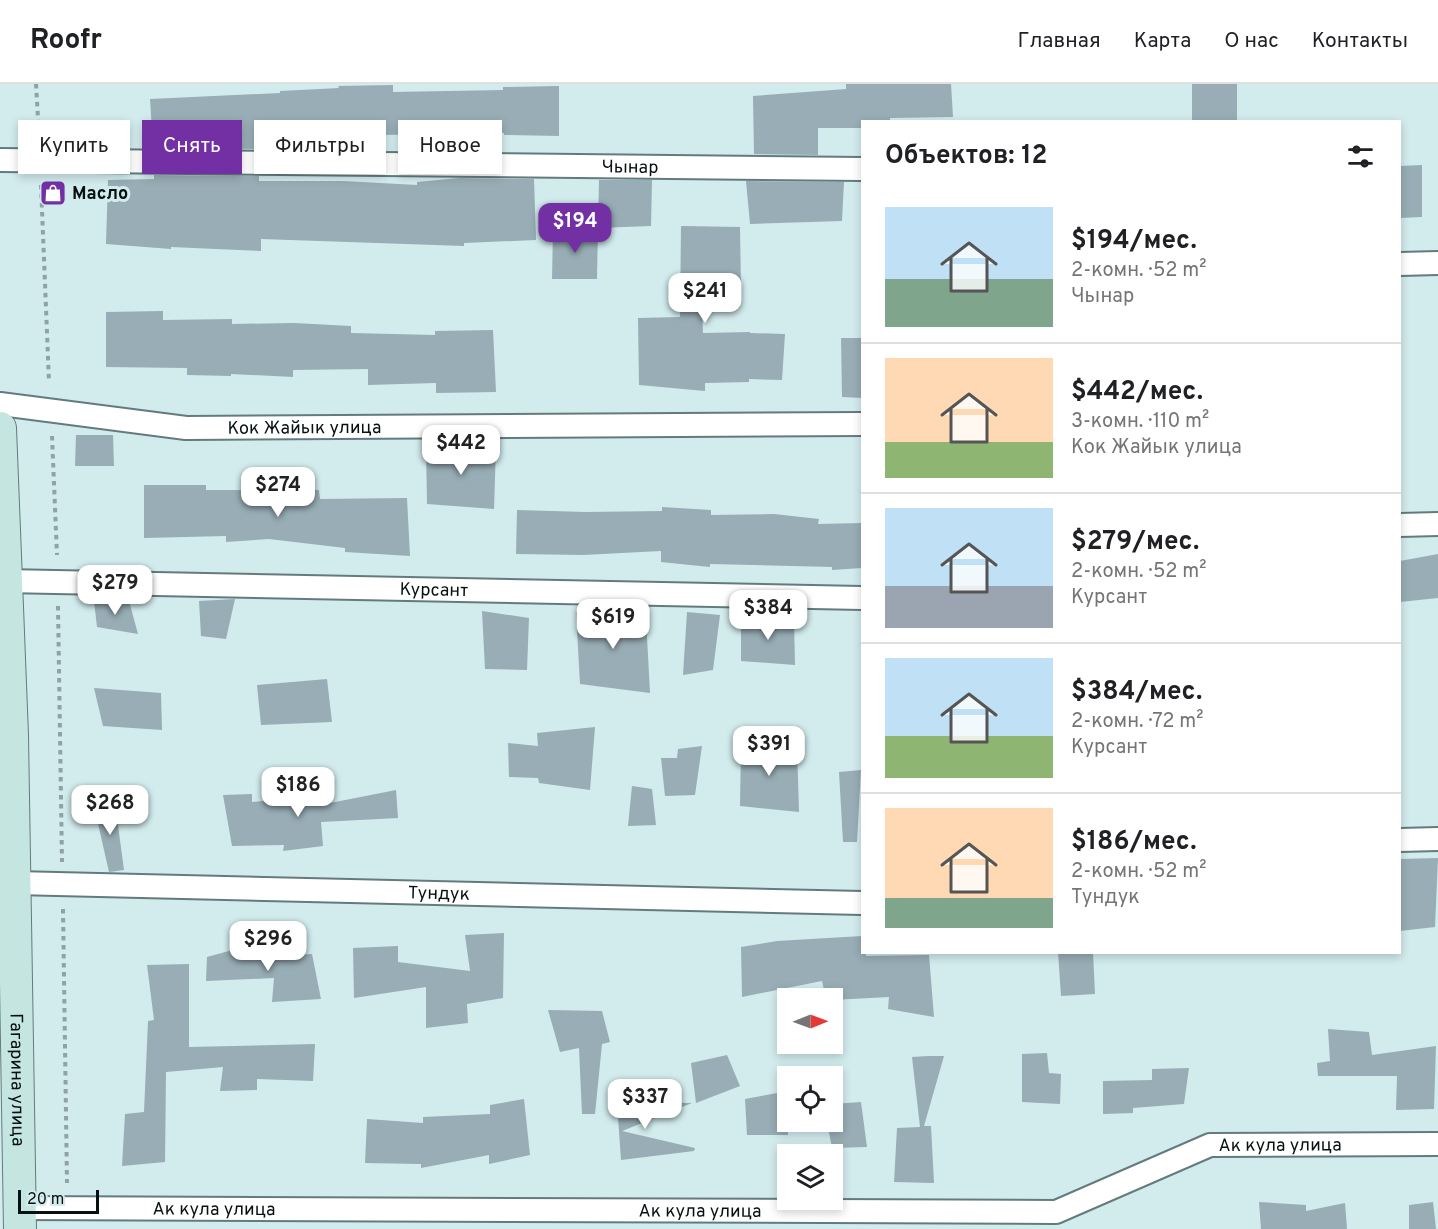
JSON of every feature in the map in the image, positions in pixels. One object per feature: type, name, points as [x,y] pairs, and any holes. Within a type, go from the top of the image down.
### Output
[{"type":"main road","name":"Гагарина улица","points":[[0,428],[5,581],[6,735],[15,883],[8,1002],[20,1219]]},
{"type":"street","name":"Чынар","points":[[0,160],[861,169]]},
{"type":"street","points":[[1401,264],[1438,263]]},
{"type":"street","name":"Кок Жайык улица","points":[[0,404],[186,428],[861,424]]},
{"type":"street","points":[[1401,525],[1438,524]]},
{"type":"street","name":"Курсант","points":[[5,581],[861,598]]},
{"type":"street","points":[[1401,840],[1438,839]]},
{"type":"street","name":"Тундук","points":[[15,883],[861,903]]},
{"type":"street","name":"Ак кула улица","points":[[20,1219],[1056,1212],[1210,1145],[1438,1144]]},
{"type":"path","points":[[36,84],[38,120]]},
{"type":"path","points":[[40,180],[49,382]]},
{"type":"path","points":[[52,432],[57,555]]},
{"type":"path","points":[[58,606],[62,862]]},
{"type":"path","points":[[63,905],[67,1190]]},
{"type":"building","points":[[846,84],[951,84],[953,117],[861,120],[861,128],[818,128],[818,155],[754,154],[753,96],[846,89]]},
{"type":"building","points":[[1192,84],[1237,84],[1237,120],[1192,120]]},
{"type":"building","points":[[393,85],[393,92],[503,90],[503,87],[559,86],[559,136],[504,135],[502,120],[398,120],[398,135],[386,135],[386,120],[254,120],[254,149],[242,149],[242,120],[151,120],[150,99],[280,93],[280,91],[339,88],[338,86]]},
{"type":"building","points":[[1422,165],[1422,217],[1401,218],[1401,166]]},
{"type":"building","points":[[154,175],[259,176],[259,181],[344,181],[417,185],[417,182],[459,178],[534,179],[536,240],[464,243],[464,246],[261,239],[261,251],[171,247],[171,249],[106,244],[108,180],[154,179]]},
{"type":"building","points":[[599,180],[652,180],[651,226],[598,228]]},
{"type":"building","points":[[746,181],[844,182],[842,221],[750,224]]},
{"type":"building","points":[[681,226],[740,227],[741,289],[701,289],[703,333],[785,334],[782,380],[749,379],[749,382],[705,383],[705,391],[639,385],[638,318],[680,317]]},
{"type":"building","points":[[598,228],[597,279],[552,279],[553,229]]},
{"type":"building","points":[[163,311],[163,320],[232,319],[232,324],[294,323],[351,326],[351,333],[435,335],[435,331],[493,330],[496,392],[436,393],[436,383],[368,385],[368,369],[293,370],[293,377],[231,374],[231,376],[187,375],[187,368],[106,367],[106,312]]},
{"type":"building","points":[[841,338],[861,338],[861,398],[842,397]]},
{"type":"building","points":[[76,435],[113,435],[114,466],[75,466]]},
{"type":"building","points":[[426,446],[496,446],[494,509],[427,504]]},
{"type":"building","points":[[144,485],[206,485],[206,490],[319,490],[320,499],[407,498],[410,556],[345,552],[345,548],[269,539],[226,542],[226,536],[144,538]]},
{"type":"building","points":[[662,507],[711,510],[711,515],[774,514],[819,519],[818,524],[861,523],[861,568],[832,570],[832,567],[710,564],[710,567],[661,562],[661,551],[583,555],[516,554],[517,510],[662,511]]},
{"type":"building","points":[[1438,554],[1438,598],[1401,602],[1401,561]]},
{"type":"building","points":[[235,599],[226,639],[201,636],[199,601]]},
{"type":"building","points":[[94,601],[129,601],[138,634],[97,627]]},
{"type":"building","points":[[608,607],[646,618],[650,693],[580,684],[576,612]]},
{"type":"building","points":[[482,611],[529,618],[527,670],[485,669]]},
{"type":"building","points":[[687,612],[720,615],[713,670],[683,675]]},
{"type":"building","points":[[788,618],[794,620],[795,665],[741,661],[741,620]]},
{"type":"building","points":[[327,679],[332,722],[261,725],[257,685]]},
{"type":"building","points":[[94,688],[161,693],[162,730],[103,726]]},
{"type":"building","points":[[595,727],[590,790],[539,783],[538,778],[509,777],[508,743],[538,746],[537,733]]},
{"type":"building","points":[[741,742],[797,745],[799,812],[740,806]]},
{"type":"building","points":[[702,746],[695,795],[665,796],[661,758],[677,758],[678,749]]},
{"type":"building","points":[[861,770],[857,842],[843,842],[839,772]]},
{"type":"building","points":[[632,786],[652,789],[656,825],[628,826]]},
{"type":"building","points":[[396,790],[398,818],[321,822],[323,846],[283,851],[284,845],[232,846],[223,795],[252,794],[252,802],[320,797],[320,805]]},
{"type":"building","points":[[115,803],[124,870],[109,872],[94,806]]},
{"type":"building","points":[[1438,858],[1435,927],[1401,931],[1401,859]]},
{"type":"building","points":[[504,933],[503,998],[467,1004],[468,1023],[426,1028],[426,987],[354,998],[353,948],[398,946],[398,962],[470,971],[465,935]]},
{"type":"building","points":[[861,936],[861,954],[866,954],[866,956],[929,955],[934,1017],[888,1009],[889,997],[843,999],[843,988],[824,988],[822,981],[777,988],[777,990],[742,997],[741,947],[777,941]]},
{"type":"building","points":[[261,942],[261,957],[312,954],[321,999],[272,1002],[274,978],[206,981],[207,957]]},
{"type":"building","points":[[1058,954],[1093,954],[1095,994],[1061,996]]},
{"type":"building","points":[[189,964],[189,1047],[315,1044],[313,1081],[257,1079],[257,1090],[220,1091],[223,1067],[166,1072],[165,1162],[122,1166],[125,1114],[144,1112],[148,1021],[154,1020],[147,965]]},
{"type":"building","points":[[548,1010],[602,1011],[610,1042],[602,1044],[595,1114],[582,1114],[579,1048],[560,1052]]},
{"type":"building","points":[[1328,1029],[1369,1032],[1372,1055],[1436,1046],[1434,1109],[1396,1110],[1397,1076],[1318,1076],[1317,1063],[1330,1061]]},
{"type":"building","points":[[1047,1053],[1049,1073],[1061,1074],[1060,1104],[1022,1102],[1022,1054]]},
{"type":"building","points":[[727,1055],[740,1086],[696,1103],[691,1063]]},
{"type":"building","points":[[944,1056],[924,1126],[931,1126],[934,1183],[894,1182],[897,1128],[920,1127],[912,1057]]},
{"type":"building","points":[[1189,1068],[1184,1104],[1133,1108],[1133,1113],[1103,1114],[1103,1081],[1152,1080],[1152,1069]]},
{"type":"building","points":[[777,1093],[777,1132],[788,1132],[788,1135],[747,1135],[745,1099]]},
{"type":"building","points":[[524,1099],[530,1155],[489,1164],[489,1155],[421,1168],[421,1164],[365,1163],[367,1119],[423,1123],[423,1117],[490,1114],[490,1105]]},
{"type":"building","points":[[617,1102],[692,1103],[622,1131],[695,1148],[694,1151],[621,1160]]},
{"type":"building","points":[[861,1102],[867,1147],[843,1148],[843,1144],[831,1144],[829,1132],[843,1132],[843,1103]]},
{"type":"building","points":[[1259,1202],[1306,1205],[1306,1211],[1345,1203],[1347,1229],[1261,1229]]},
{"type":"building","points":[[1433,1202],[1436,1229],[1409,1229],[1409,1205]]},
{"type":"place","name":"Масло","points":[[53,193]]}]
